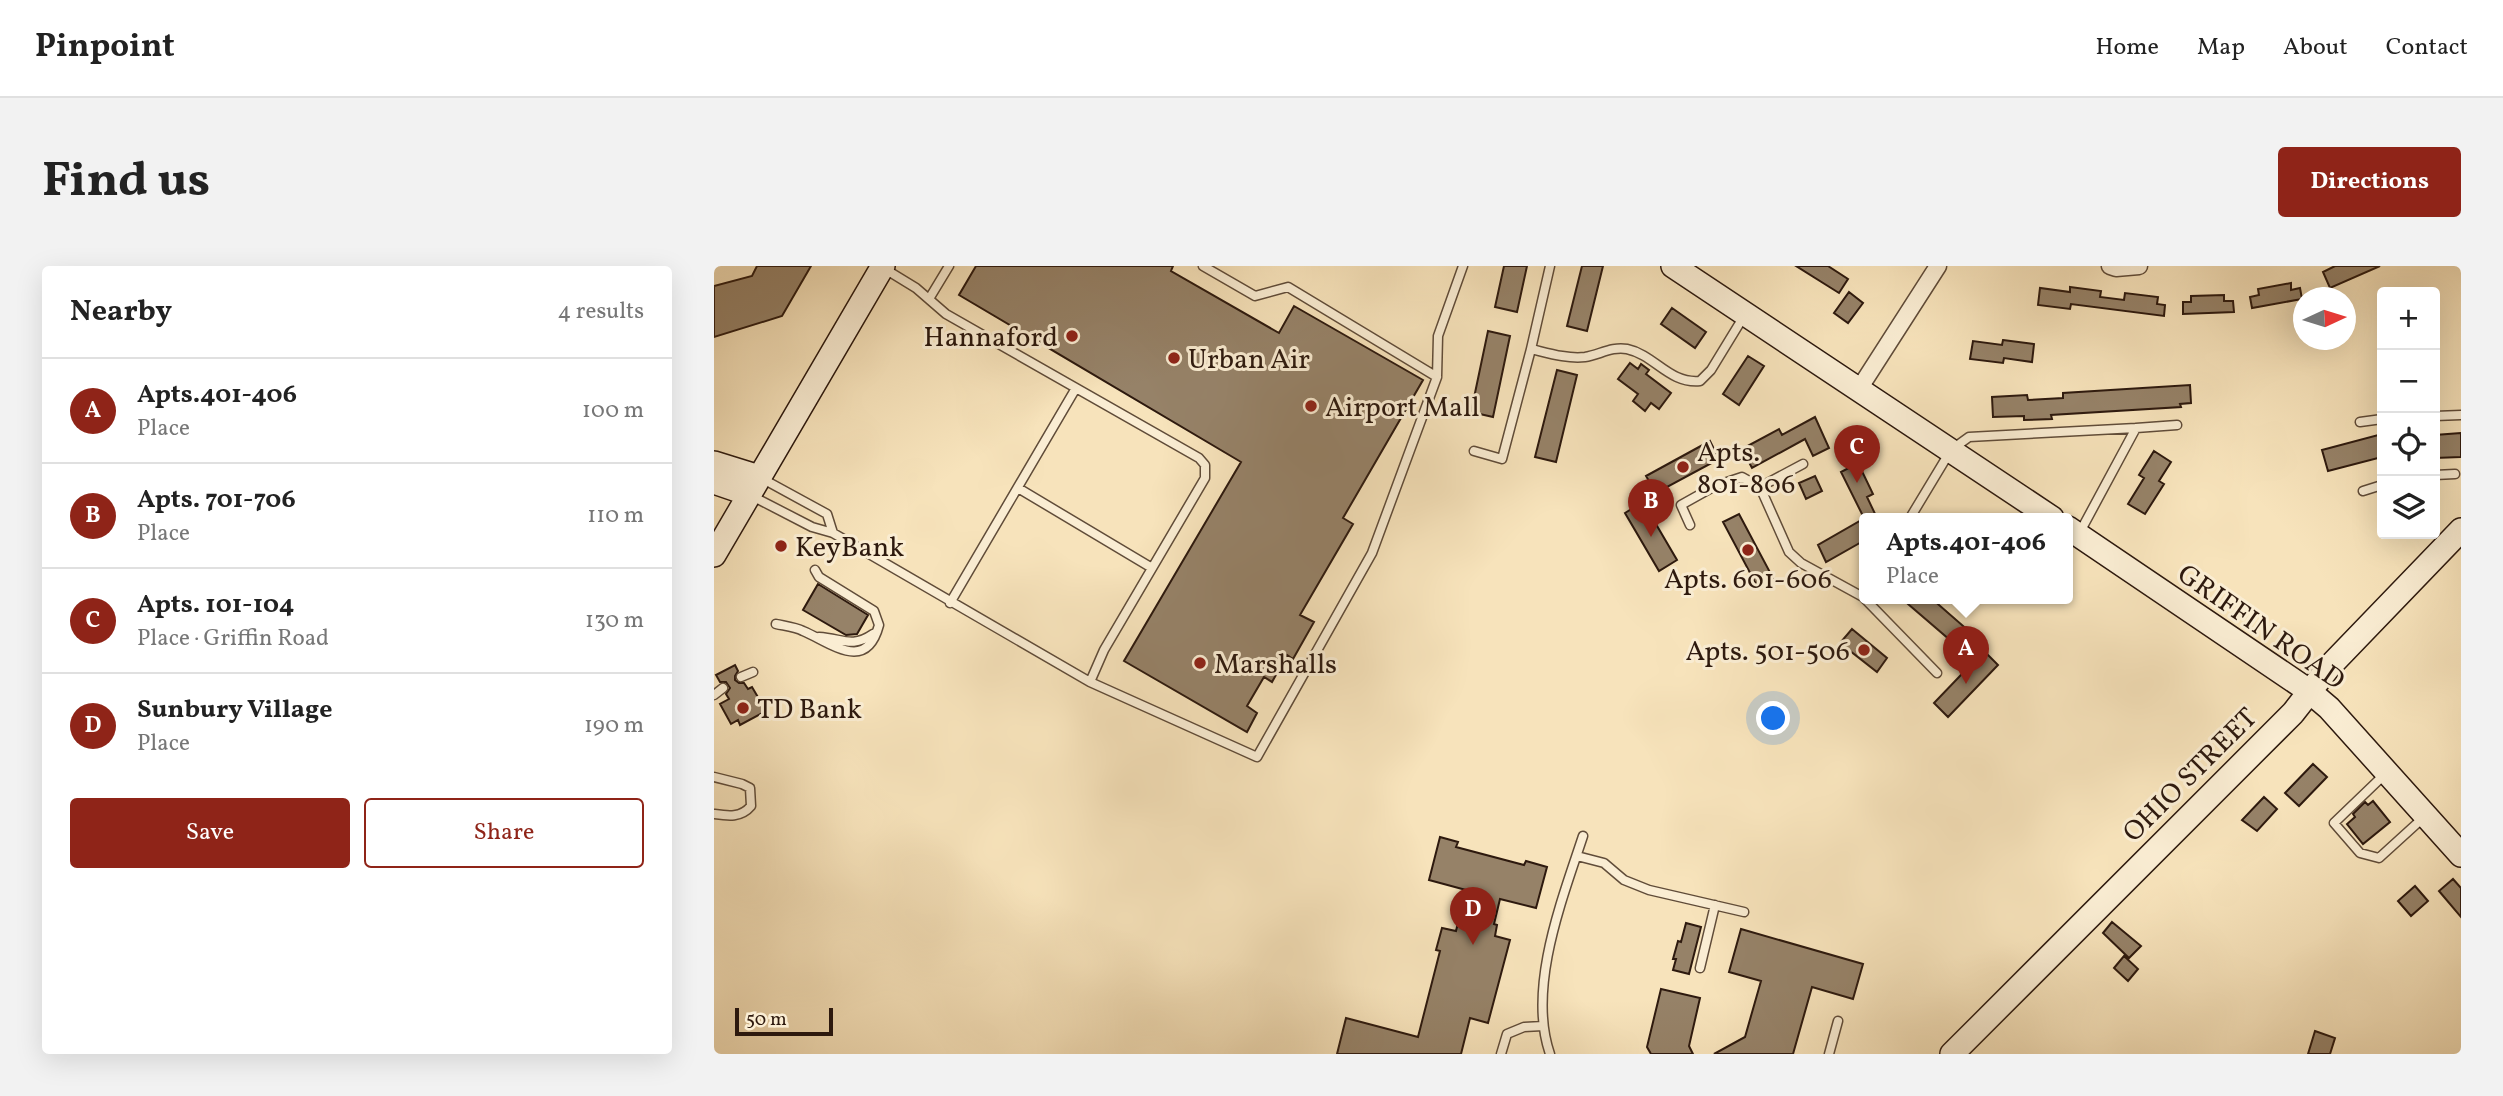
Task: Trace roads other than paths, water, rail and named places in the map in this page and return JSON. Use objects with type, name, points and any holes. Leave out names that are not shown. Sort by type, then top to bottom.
[{"type":"main road","points":[[1673,266],[2045,513]]},
{"type":"main road","points":[[714,555],[883,267]]},
{"type":"main road","points":[[714,463],[754,486]]},
{"type":"main road","points":[[714,482],[754,486]]},
{"type":"main road","name":"OHIO STREET","points":[[1952,1054],[2283,723],[2309,691],[2461,530]]},
{"type":"main road","name":"GRIFFIN ROAD","points":[[2073,531],[2309,691],[2329,708],[2461,855]]},
{"type":"street","points":[[1859,389],[1938,266]]},
{"type":"street","points":[[2110,266],[2139,266]]},
{"type":"lane","points":[[929,299],[949,266]]},
{"type":"lane","points":[[754,486],[813,527],[833,533],[1090,682],[1257,757],[1372,552],[1437,377],[1438,336],[1463,266]]},
{"type":"lane","points":[[1474,451],[1502,459],[1550,266]]},
{"type":"lane","points":[[883,267],[916,288],[946,314],[1199,458],[1205,465],[1205,478],[1104,650],[1090,682]]},
{"type":"lane","points":[[1202,267],[1255,296],[1288,287],[1437,377]]},
{"type":"lane","points":[[1531,349],[1581,357],[1614,348],[1628,349],[1675,378],[1688,382],[1700,381],[1711,370],[1746,314]]},
{"type":"lane","points":[[950,603],[1076,388]]},
{"type":"lane","points":[[2440,416],[2461,415]]},
{"type":"lane","points":[[2360,422],[2377,420]]},
{"type":"lane","points":[[1913,513],[1951,450],[1969,437],[2177,425]]},
{"type":"lane","points":[[2073,531],[2136,428]]},
{"type":"lane","points":[[1760,487],[1803,464]]},
{"type":"lane","points":[[2440,475],[2455,474]]},
{"type":"lane","points":[[1690,525],[1681,505],[1715,486],[1742,477],[1760,487],[1789,552],[1801,563],[1859,594]]},
{"type":"lane","points":[[754,486],[827,514],[833,533]]},
{"type":"lane","points":[[2362,491],[2377,486]]},
{"type":"lane","points":[[1018,488],[1152,568]]},
{"type":"lane","points":[[776,625],[800,629],[848,653],[870,644],[878,629],[874,611],[819,577],[815,570]]},
{"type":"lane","points":[[1871,604],[1937,673]]},
{"type":"lane","points":[[741,677],[753,673]]},
{"type":"lane","points":[[714,695],[723,688]]},
{"type":"lane","points":[[2387,772],[2334,823],[2360,853],[2379,858],[2425,816]]},
{"type":"lane","points":[[714,777],[750,788],[752,800],[751,806],[740,815],[729,817],[714,814]]},
{"type":"lane","points":[[1550,1054],[1543,1026],[1545,971],[1583,836]]},
{"type":"lane","points":[[1577,856],[1604,863],[1624,880],[1649,890],[1744,912]]},
{"type":"lane","points":[[1700,968],[1715,905]]},
{"type":"lane","points":[[1829,1054],[1838,1021]]},
{"type":"lane","points":[[1501,1054],[1507,1034],[1524,1027],[1543,1026]]},
{"type":"place","name":"Hannaford","points":[[1072,336]]},
{"type":"place","name":"Urban Air","points":[[1174,358]]},
{"type":"place","name":"Airport Mall","points":[[1311,406]]},
{"type":"place","name":"Apts. 801-806","points":[[1683,467]]},
{"type":"place","name":"Apts. 101-104","points":[[1857,483]]},
{"type":"place","name":"Apts. 701-706","points":[[1651,537]]},
{"type":"place","name":"KeyBank","points":[[781,546]]},
{"type":"place","name":"Apts. 601-606","points":[[1748,550]]},
{"type":"place","name":"Apts. 501-506","points":[[1864,650]]},
{"type":"place","name":"Marshalls","points":[[1200,663]]},
{"type":"place","name":"Apts.401-406","points":[[1966,684]]},
{"type":"place","name":"TD Bank","points":[[743,708]]},
{"type":"place","name":"Sunbury Village","points":[[1473,945]]}]
